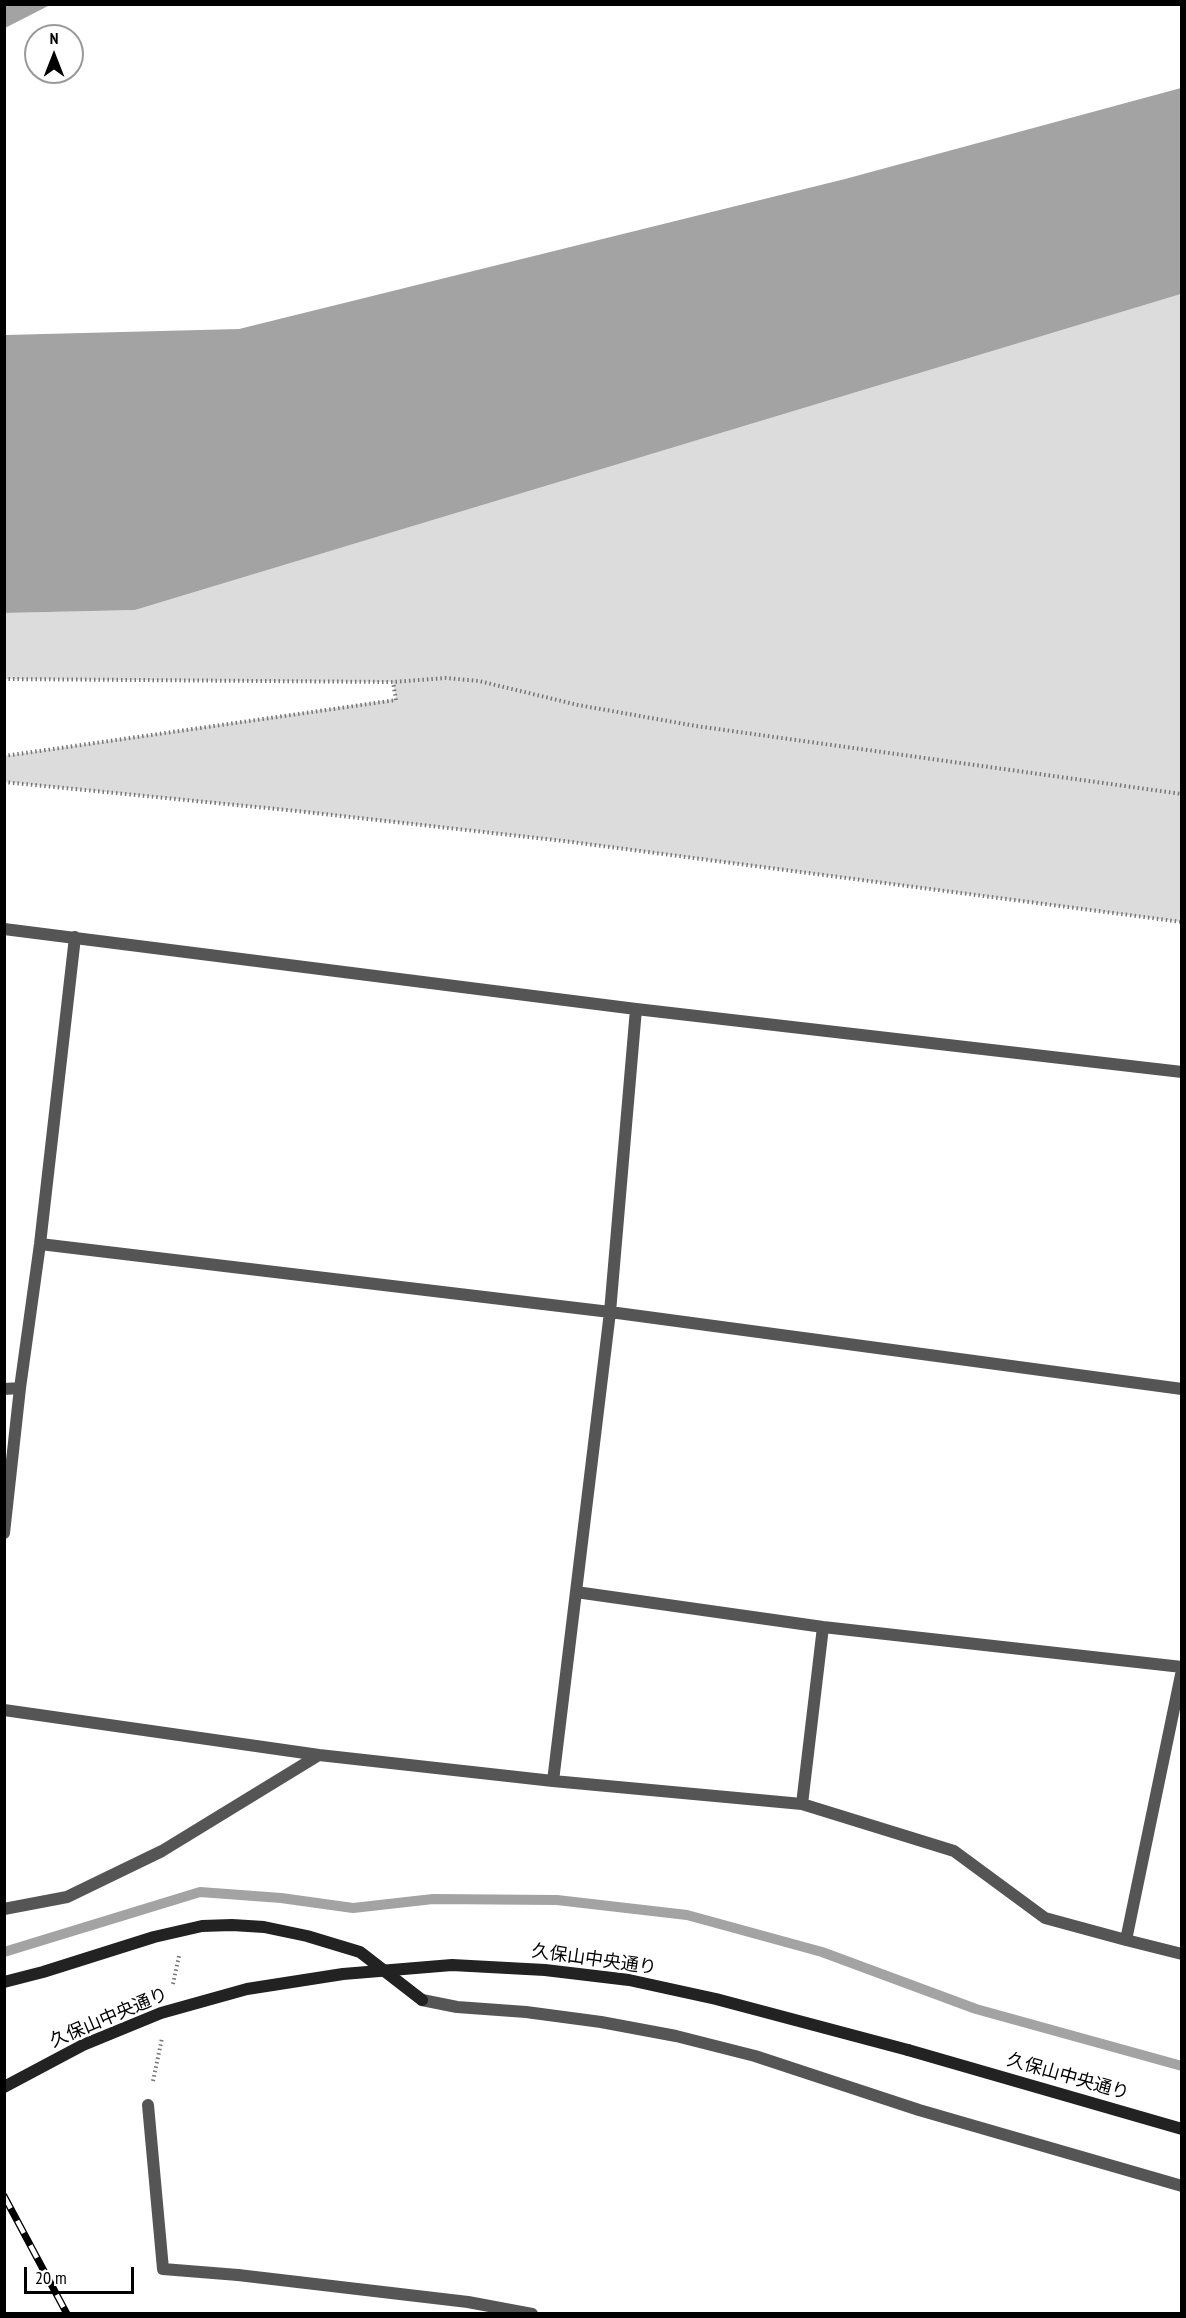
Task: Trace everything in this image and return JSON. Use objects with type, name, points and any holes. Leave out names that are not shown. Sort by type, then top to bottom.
[{"type":"street","points":[[4,929],[636,1008],[1182,1072]]},
{"type":"street","points":[[4,1533],[75,937]]},
{"type":"street","points":[[553,1781],[610,1312],[636,1008]]},
{"type":"street","points":[[40,1244],[610,1312],[1182,1389]]},
{"type":"street","points":[[4,1389],[20,1388]]},
{"type":"street","points":[[576,1592],[823,1627],[1182,1668],[1126,1940]]},
{"type":"street","points":[[802,1804],[823,1627]]},
{"type":"street","points":[[4,1710],[320,1755],[553,1781],[802,1804],[954,1851],[1046,1918],[1182,1954]]},
{"type":"street","points":[[4,1909],[67,1897],[162,1851],[320,1755]]},
{"type":"street","points":[[4,1982],[154,1937],[202,1926],[232,1924],[264,1927],[307,1936],[360,1952],[422,2000],[457,2007],[526,2012],[602,2022],[675,2036],[754,2056],[918,2110],[1182,2186]]},
{"type":"street","name":"久保山中央通り","points":[[4,2087],[83,2045],[161,2013],[247,1989],[343,1974],[452,1965],[545,1970],[629,1980],[716,1999],[908,2050],[1182,2128]]},
{"type":"street","points":[[148,2105],[163,2269],[238,2275],[456,2301],[532,2313]]},
{"type":"path","points":[[4,679],[393,682],[446,678],[479,681],[578,705],[696,726],[1182,794]]},
{"type":"path","points":[[4,756],[396,700],[393,682]]},
{"type":"path","points":[[4,782],[309,812],[564,841],[1182,922]]},
{"type":"shaded area","points":[[5,4],[50,4],[50,5],[5,28]]},
{"type":"shaded area","points":[[1181,88],[1181,294],[135,610],[5,613],[5,335],[239,329],[845,179]]},
{"type":"shaded area","points":[[1181,294],[1181,922],[564,841],[297,811],[5,782],[4,756],[396,699],[393,682],[5,679],[5,613],[135,610]]},
{"type":"waterway","points":[[4,1952],[200,1892],[281,1898],[353,1908],[433,1899],[557,1900],[687,1915],[822,1952],[976,2009],[1182,2066]]},
{"type":"railway","points":[[4,2196],[67,2314]]}]
